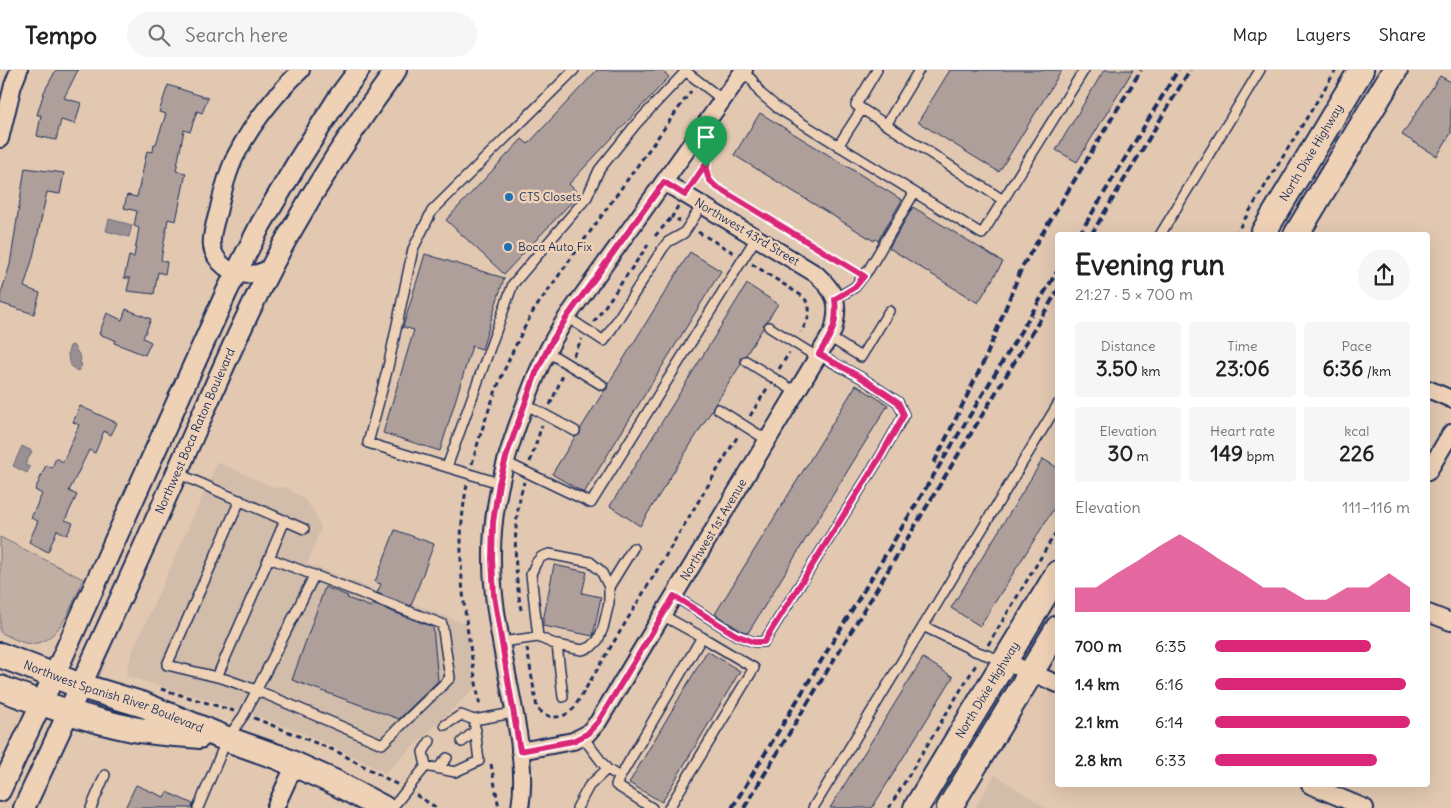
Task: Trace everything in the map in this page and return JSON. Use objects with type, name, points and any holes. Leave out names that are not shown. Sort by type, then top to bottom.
[{"type":"main road","name":"North Dixie Highway","points":[[1264,232],[1361,70]]},
{"type":"main road","points":[[1298,232],[1396,70]]},
{"type":"main road","name":"North Dixie Highway","points":[[916,808],[994,658],[1055,577]]},
{"type":"main road","points":[[949,808],[1055,633]]},
{"type":"main road","name":"Northwest Spanish River Boulevard","points":[[0,655],[81,686],[144,705],[294,764],[336,783],[382,808]]},
{"type":"main road","name":"Northwest Spanish River Boulevard","points":[[0,688],[69,712],[134,729],[227,739]]},
{"type":"street","points":[[0,139],[13,85],[19,70]]},
{"type":"street","points":[[271,268],[256,274],[236,274],[220,263],[213,253],[211,246],[212,234],[234,158],[256,121],[301,70]]},
{"type":"street","points":[[0,791],[236,274],[261,224],[299,160],[360,70]]},
{"type":"street","name":"Northwest Boca Raton Boulevard","points":[[24,808],[81,686],[253,303],[324,175],[382,79],[396,70]]},
{"type":"street","points":[[520,808],[522,791],[520,751],[494,596],[492,559],[493,522],[499,483],[505,462],[546,351],[567,317],[743,71]]},
{"type":"street","name":"Northwest 43rd Street","points":[[664,182],[816,274],[832,292]]},
{"type":"street","name":"Northwest 1st Avenue","points":[[520,751],[573,741],[587,734],[598,722],[830,337],[837,315],[832,292]]},
{"type":"street","points":[[1430,390],[1451,399]]},
{"type":"street","points":[[1430,469],[1451,433]]},
{"type":"street","points":[[1430,614],[1451,622]]},
{"type":"street","points":[[994,658],[1055,683]]},
{"type":"street","points":[[275,808],[294,764]]},
{"type":"street","points":[[1315,787],[1365,808]]},
{"type":"lane","points":[[499,483],[368,443],[388,367],[413,249],[432,211],[574,70]]},
{"type":"lane","points":[[877,70],[856,105],[1003,200]]},
{"type":"lane","points":[[886,125],[919,70]]},
{"type":"lane","points":[[743,71],[767,101],[982,234],[1084,70]]},
{"type":"lane","points":[[1162,232],[1260,70]]},
{"type":"lane","points":[[447,467],[513,284],[587,197],[599,170],[636,124],[685,71],[723,100]]},
{"type":"lane","points":[[838,146],[862,109]]},
{"type":"lane","points":[[832,292],[855,287],[864,276],[914,193]]},
{"type":"lane","points":[[567,317],[604,341],[663,248],[668,242],[684,233],[702,205]]},
{"type":"lane","points":[[505,462],[591,503],[756,238]]},
{"type":"lane","points":[[830,337],[861,357],[888,311]]},
{"type":"lane","points":[[674,596],[736,635],[754,642],[764,642],[879,459],[904,415],[898,402],[862,378],[794,343],[769,327]]},
{"type":"lane","points":[[546,351],[602,384]]},
{"type":"lane","points":[[746,361],[796,392]]},
{"type":"lane","points":[[525,404],[575,431]]},
{"type":"lane","points":[[718,409],[767,440]]},
{"type":"lane","points":[[813,808],[1055,409]]},
{"type":"lane","points":[[177,472],[304,529]]},
{"type":"lane","points":[[240,500],[167,664],[217,677],[256,690],[382,744],[450,678],[442,624],[269,558]]},
{"type":"lane","points":[[217,677],[285,520]]},
{"type":"lane","points":[[609,587],[633,548]]},
{"type":"lane","points":[[501,642],[538,637],[556,646],[582,650],[591,648],[603,628],[609,603],[609,587],[601,571],[590,562],[549,554],[541,557],[536,563],[531,574],[538,637]]},
{"type":"lane","points":[[198,808],[227,739],[244,715],[314,576]]},
{"type":"lane","points":[[662,614],[754,668],[669,808]]},
{"type":"lane","points":[[924,626],[994,658]]},
{"type":"lane","points":[[652,808],[616,786],[702,637]]},
{"type":"lane","points":[[556,646],[563,697]]},
{"type":"lane","points":[[445,725],[460,715],[474,720],[514,713]]},
{"type":"lane","points":[[426,766],[455,772],[479,762],[474,720]]},
{"type":"lane","points":[[462,742],[476,730]]},
{"type":"lane","points":[[582,736],[607,769],[620,777]]},
{"type":"lane","points":[[426,766],[423,752],[430,741]]},
{"type":"lane","points":[[438,768],[447,758]]},
{"type":"lane","points":[[392,808],[426,766]]},
{"type":"lane","points":[[577,808],[589,786],[607,769]]},
{"type":"lane","points":[[91,808],[105,776]]},
{"type":"path","points":[[1237,232],[1336,70]]},
{"type":"path","points":[[526,639],[537,708],[541,713],[548,716],[562,717],[568,714],[574,708],[808,319],[810,313],[807,300],[802,296],[744,258],[672,216],[708,161],[706,167],[708,177],[715,186],[864,276]]},
{"type":"path","points":[[889,808],[994,658],[1055,535]]},
{"type":"path","points":[[153,687],[181,694],[244,715],[336,751],[437,808]]},
{"type":"shaded area","points":[[109,219],[132,225],[129,237],[106,231]]},
{"type":"shaded area","points":[[73,345],[81,358],[80,362],[82,365],[78,371],[72,367],[68,357],[70,346]]},
{"type":"shaded area","points":[[22,446],[32,451],[25,465],[30,467],[27,473],[13,466]]},
{"type":"shaded area","points":[[218,462],[275,488],[285,487],[303,498],[313,510],[321,528],[307,564],[465,624],[475,688],[385,773],[345,752],[291,728],[216,702],[126,676],[131,655]]},
{"type":"shaded area","points":[[0,537],[83,579],[63,622],[47,639],[37,643],[25,643],[0,632]]},
{"type":"shaded area","points":[[995,775],[1046,808],[975,808]]},
{"type":"building","points":[[56,70],[78,70],[64,98],[81,103],[75,124],[61,120],[56,140],[37,136],[41,115],[37,115],[44,92]]},
{"type":"building","points":[[597,70],[662,70],[669,77],[569,184],[579,194],[504,274],[446,220],[522,139],[528,144]]},
{"type":"building","points":[[950,70],[1062,70],[999,172],[918,122]]},
{"type":"building","points":[[1104,70],[1133,70],[1077,162],[1056,150]]},
{"type":"building","points":[[1440,76],[1451,82],[1451,133],[1437,156],[1402,135]]},
{"type":"building","points":[[168,85],[208,98],[202,113],[197,111],[190,132],[184,130],[176,171],[186,173],[176,221],[168,219],[161,260],[167,262],[165,274],[158,272],[154,294],[127,291],[130,278],[124,278],[129,256],[134,257],[139,228],[134,226],[137,211],[124,208],[127,195],[137,197],[147,151],[153,152],[154,144],[156,144],[166,114],[159,112]]},
{"type":"building","points":[[760,113],[902,200],[878,241],[875,239],[874,241],[734,155]]},
{"type":"building","points":[[25,168],[64,173],[60,194],[47,192],[33,257],[24,287],[40,293],[34,314],[0,303],[0,296],[10,265]]},
{"type":"building","points":[[913,207],[1003,262],[978,303],[889,248]]},
{"type":"building","points":[[690,252],[721,271],[584,493],[552,474],[575,437],[580,434],[581,428],[607,389],[608,384]]},
{"type":"building","points":[[425,254],[504,278],[482,349],[472,346],[440,451],[383,433],[414,330],[403,327]]},
{"type":"building","points":[[747,284],[778,304],[746,355],[740,358],[741,364],[713,406],[640,526],[610,506]]},
{"type":"building","points":[[126,309],[151,319],[143,338],[151,342],[145,355],[114,343],[115,340],[99,334],[107,313],[122,320]]},
{"type":"building","points":[[856,385],[888,405],[748,633],[740,630],[715,614]]},
{"type":"building","points":[[80,406],[117,423],[111,435],[104,431],[95,453],[89,450],[69,491],[77,495],[65,520],[73,523],[67,535],[57,530],[48,552],[29,542],[38,521],[31,518],[42,494],[35,490],[46,465],[52,468],[56,458],[63,462],[79,425],[73,422]]},
{"type":"building","points":[[1043,459],[1055,466],[1055,507],[980,626],[951,608]]},
{"type":"building","points":[[395,530],[434,544],[411,606],[377,593],[381,584],[375,582]]},
{"type":"building","points":[[554,565],[587,572],[582,593],[601,597],[593,636],[543,626]]},
{"type":"building","points":[[325,587],[371,607],[372,604],[433,627],[438,681],[399,719],[292,680]]},
{"type":"building","points":[[707,651],[740,671],[662,802],[629,783]]},
{"type":"building","points":[[923,658],[953,677],[872,808],[830,808]]},
{"type":"building","points":[[136,785],[164,797],[167,792],[193,804],[192,808],[125,808]]},
{"type":"railway","points":[[934,463],[986,357],[1022,267],[1141,70]]},
{"type":"railway","points":[[1081,232],[1178,70]]},
{"type":"railway","points":[[1093,232],[1190,70]]},
{"type":"railway","points":[[732,808],[1055,275]]},
{"type":"railway","points":[[744,808],[1055,295]]},
{"type":"place","name":"CTS Closets","points":[[509,197]]},
{"type":"place","name":"Boca Auto Fix","points":[[508,247]]},
{"type":"route","points":[[708,161],[706,167],[710,182],[715,186],[864,276],[855,287],[835,299],[837,315],[833,331],[819,354],[862,378],[898,402],[904,415],[879,459],[764,642],[754,642],[736,635],[674,596],[598,722],[587,734],[573,741],[520,751],[496,614],[492,559],[493,522],[499,486],[508,451],[536,373],[550,344],[567,317],[664,182],[685,195],[708,161]]}]
